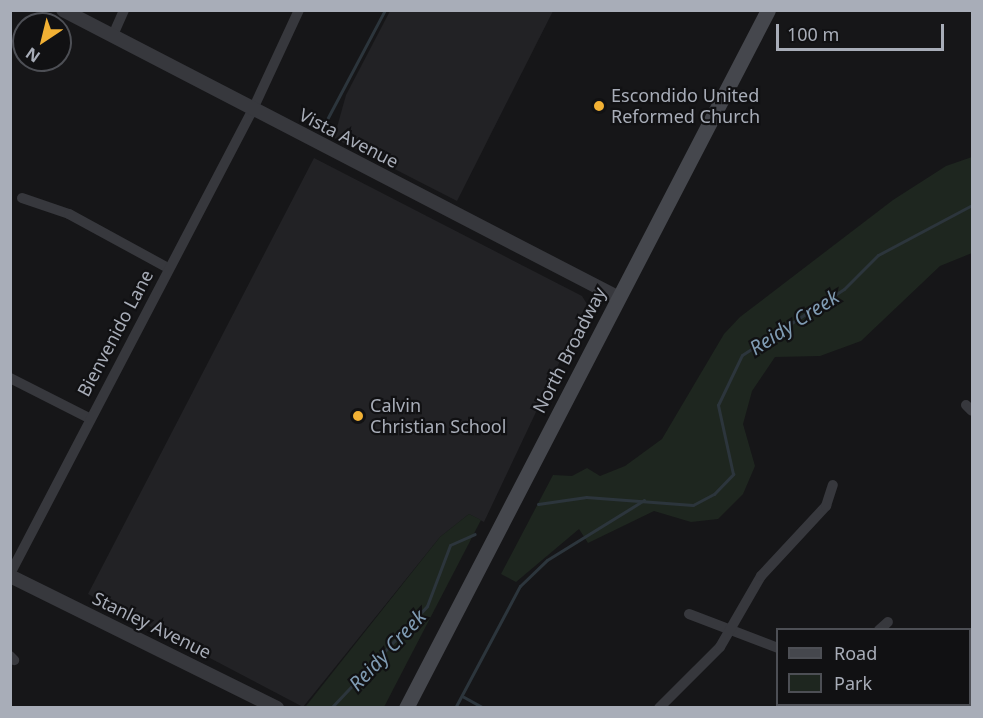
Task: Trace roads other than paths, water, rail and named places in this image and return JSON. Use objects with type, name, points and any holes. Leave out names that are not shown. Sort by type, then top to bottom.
[{"type":"main road","name":"North Broadway","points":[[406,708],[768,10]]},
{"type":"street","name":"Vista Avenue","points":[[63,10],[618,297]]},
{"type":"street","points":[[113,35],[124,10]]},
{"type":"street","name":"Bienvenido Lane","points":[[10,575],[89,418],[253,109],[299,10]]},
{"type":"street","points":[[22,198],[69,214],[168,268]]},
{"type":"street","points":[[10,378],[89,418]]},
{"type":"street","points":[[659,708],[709,660],[731,628],[761,576],[826,506],[833,485]]},
{"type":"street","name":"Stanley Avenue","points":[[10,575],[277,708]]},
{"type":"street","points":[[689,614],[731,628],[776,648]]},
{"type":"waterway","points":[[324,125],[385,10]]},
{"type":"waterway","name":"Reidy Creek","points":[[538,504],[586,497],[693,505],[714,494],[733,474],[718,405],[742,355],[844,289],[878,255],[972,205]]},
{"type":"waterway","points":[[455,708],[520,586],[547,560],[644,500]]},
{"type":"waterway","name":"Reidy Creek","points":[[331,708],[427,606],[450,545],[475,534]]},
{"type":"waterway","points":[[462,696],[484,708]]},
{"type":"place","name":"Escondido United Reformed Church","points":[[599,106]]},
{"type":"place","name":"Calvin Christian School","points":[[358,416]]}]
